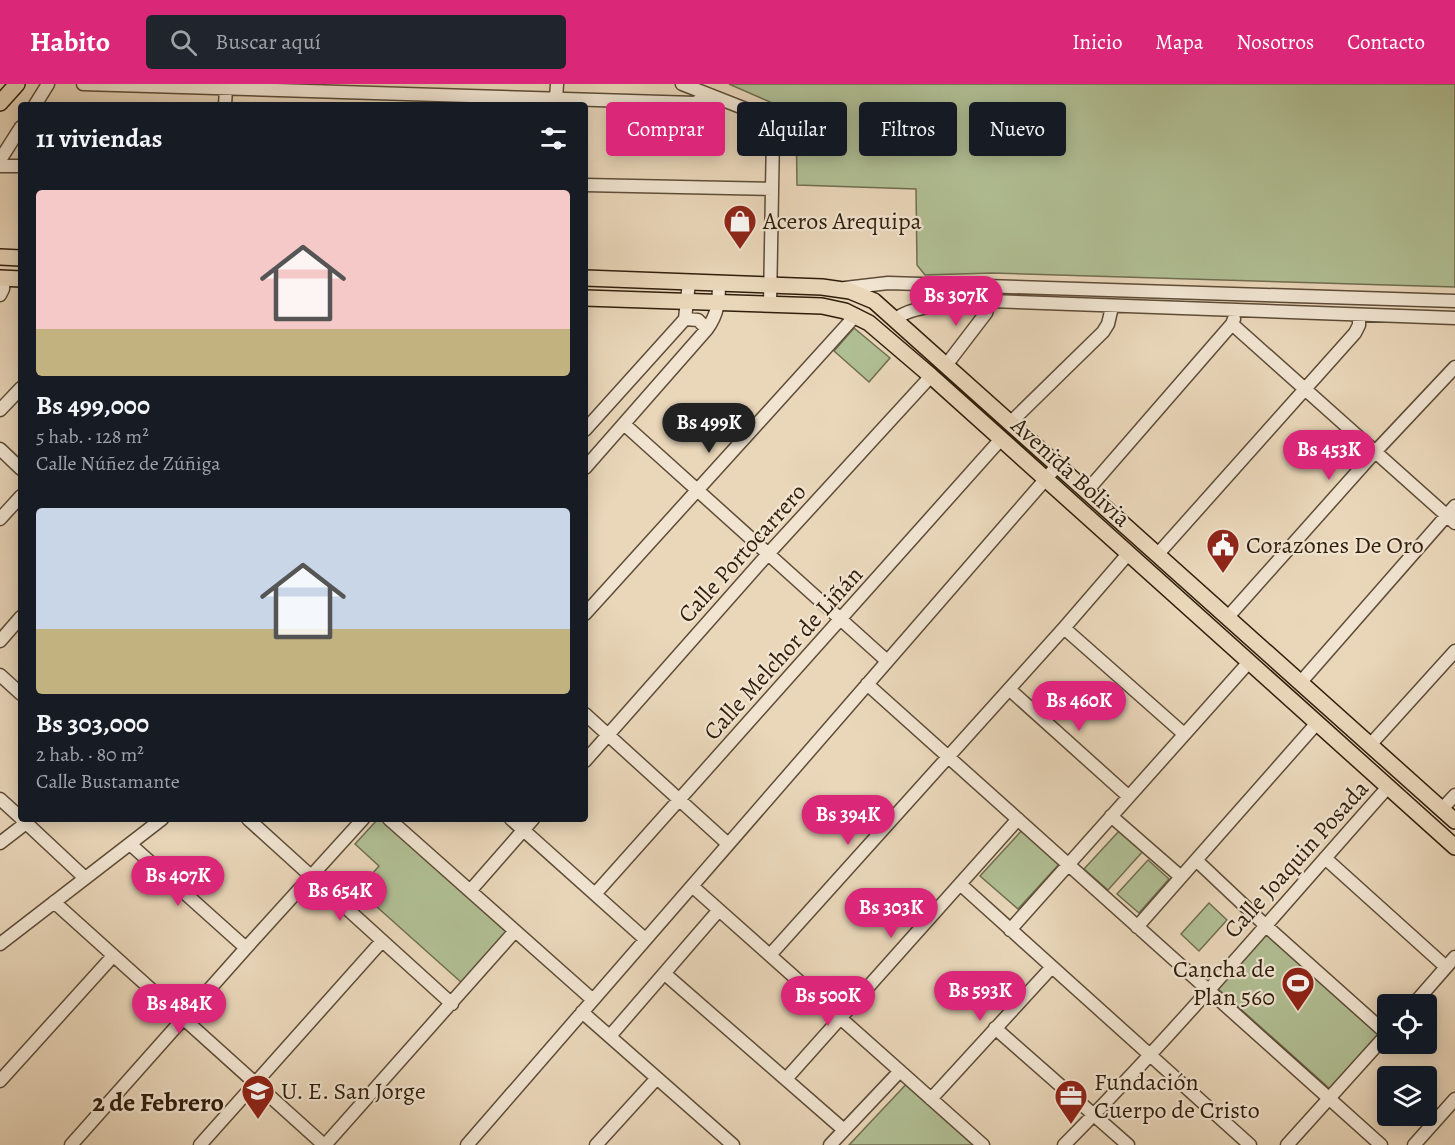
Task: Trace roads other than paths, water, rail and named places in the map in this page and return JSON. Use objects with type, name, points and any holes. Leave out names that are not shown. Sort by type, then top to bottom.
[{"type":"main road","points":[[0,103],[17,84]]},
{"type":"main road","points":[[0,257],[18,258]]},
{"type":"main road","points":[[2,278],[18,279]]},
{"type":"main road","name":"Avenida Bolivia","points":[[588,278],[840,289],[860,293],[874,301],[1455,821]]},
{"type":"main road","name":"Avenida Bolivia","points":[[588,298],[822,306],[856,315],[869,322],[932,376],[1455,847]]},
{"type":"street","points":[[37,102],[48,84]]},
{"type":"street","points":[[83,84],[313,88],[483,101],[556,99],[695,103],[709,95]]},
{"type":"street","points":[[556,99],[557,84]]},
{"type":"street","points":[[682,84],[756,113],[768,123],[773,134],[770,304]]},
{"type":"street","points":[[225,102],[226,88]]},
{"type":"street","points":[[0,160],[18,132]]},
{"type":"street","points":[[0,166],[18,166]]},
{"type":"street","points":[[588,185],[772,189]]},
{"type":"street","points":[[0,295],[3,289],[2,278]]},
{"type":"street","points":[[588,427],[685,319],[689,282]]},
{"type":"street","points":[[588,465],[707,329],[717,312],[719,283]]},
{"type":"street","points":[[840,289],[888,283],[1455,301]]},
{"type":"street","points":[[896,319],[907,311],[990,301],[1455,318]]},
{"type":"street","points":[[947,364],[986,313],[990,301]]},
{"type":"street","points":[[1011,422],[1102,332],[1108,324],[1112,307]]},
{"type":"street","points":[[1086,492],[1232,324],[1238,310]]},
{"type":"street","points":[[588,611],[856,315]]},
{"type":"street","points":[[1156,555],[1355,333],[1359,325],[1359,315]]},
{"type":"street","points":[[685,319],[698,320],[707,329]]},
{"type":"street","points":[[1232,324],[1375,452],[1452,514],[1300,683]]},
{"type":"street","points":[[1227,618],[1375,452],[1455,367]]},
{"type":"street","name":"Calle Portocarrero","points":[[588,757],[768,554],[932,376]]},
{"type":"street","points":[[0,410],[18,391]]},
{"type":"street","points":[[625,424],[887,661]]},
{"type":"street","name":"Calle Melchor de Liñán","points":[[595,894],[1001,439]]},
{"type":"street","points":[[0,449],[18,466]]},
{"type":"street","points":[[467,1145],[1057,466]]},
{"type":"street","points":[[0,519],[18,499]]},
{"type":"street","points":[[770,955],[1128,554]]},
{"type":"street","points":[[0,641],[18,620]]},
{"type":"street","points":[[1064,628],[1184,734]]},
{"type":"street","points":[[1370,745],[1455,651]]},
{"type":"street","points":[[1010,930],[1249,662]]},
{"type":"street","points":[[0,675],[18,691]]},
{"type":"street","points":[[867,684],[1380,1145]]},
{"type":"street","points":[[1009,689],[1128,796]]},
{"type":"street","points":[[588,717],[728,844]]},
{"type":"street","points":[[1137,927],[1317,723]]},
{"type":"street","name":"Calle Joaquin Posada","points":[[1064,1145],[1208,990],[1388,787]]},
{"type":"street","points":[[1442,809],[1455,795]]},
{"type":"street","points":[[0,799],[18,815]]},
{"type":"street","points":[[1111,816],[1181,877]]},
{"type":"street","points":[[786,1079],[1018,819]]},
{"type":"street","points":[[0,843],[21,822]]},
{"type":"street","points":[[25,822],[85,878]]},
{"type":"street","points":[[0,944],[158,822]]},
{"type":"street","points":[[251,822],[452,1004]]},
{"type":"street","points":[[71,1145],[360,822]]},
{"type":"street","points":[[392,822],[593,1000]]},
{"type":"street","points":[[514,822],[645,939]]},
{"type":"street","points":[[470,891],[530,822]]},
{"type":"street","points":[[130,844],[246,948]]},
{"type":"street","points":[[1325,858],[1446,967]]},
{"type":"street","points":[[1196,860],[1265,926],[1377,1025]]},
{"type":"street","points":[[960,884],[1250,1145]]},
{"type":"street","points":[[692,886],[983,1145]]},
{"type":"street","points":[[54,902],[324,1145],[515,931]]},
{"type":"street","points":[[610,1036],[719,909]]},
{"type":"street","points":[[200,1145],[382,941]]},
{"type":"street","points":[[0,1081],[113,956]]},
{"type":"street","points":[[1423,994],[1455,957]]},
{"type":"street","points":[[932,1099],[1051,968]]},
{"type":"street","points":[[665,974],[844,1130]]},
{"type":"street","points":[[582,1012],[733,1145]]},
{"type":"street","points":[[995,1028],[1128,1145]]},
{"type":"street","points":[[1287,1145],[1377,1045]]},
{"type":"street","points":[[830,1145],[900,1071]]},
{"type":"street","points":[[597,1145],[657,1078]]},
{"type":"street","points":[[1414,1145],[1455,1099]]},
{"type":"place","name":"Aceros Arequipa","points":[[740,250]]},
{"type":"place","name":"Corazones De Oro","points":[[1223,574]]},
{"type":"place","name":"Cancha de Plan 560","points":[[1298,1012]]},
{"type":"place","name":"U. E. San Jorge","points":[[258,1120]]},
{"type":"place","name":"Fundación Cuerpo de Cristo","points":[[1071,1125]]},
{"type":"district","name":"2 de Febrero","points":[[158,1102]]}]
